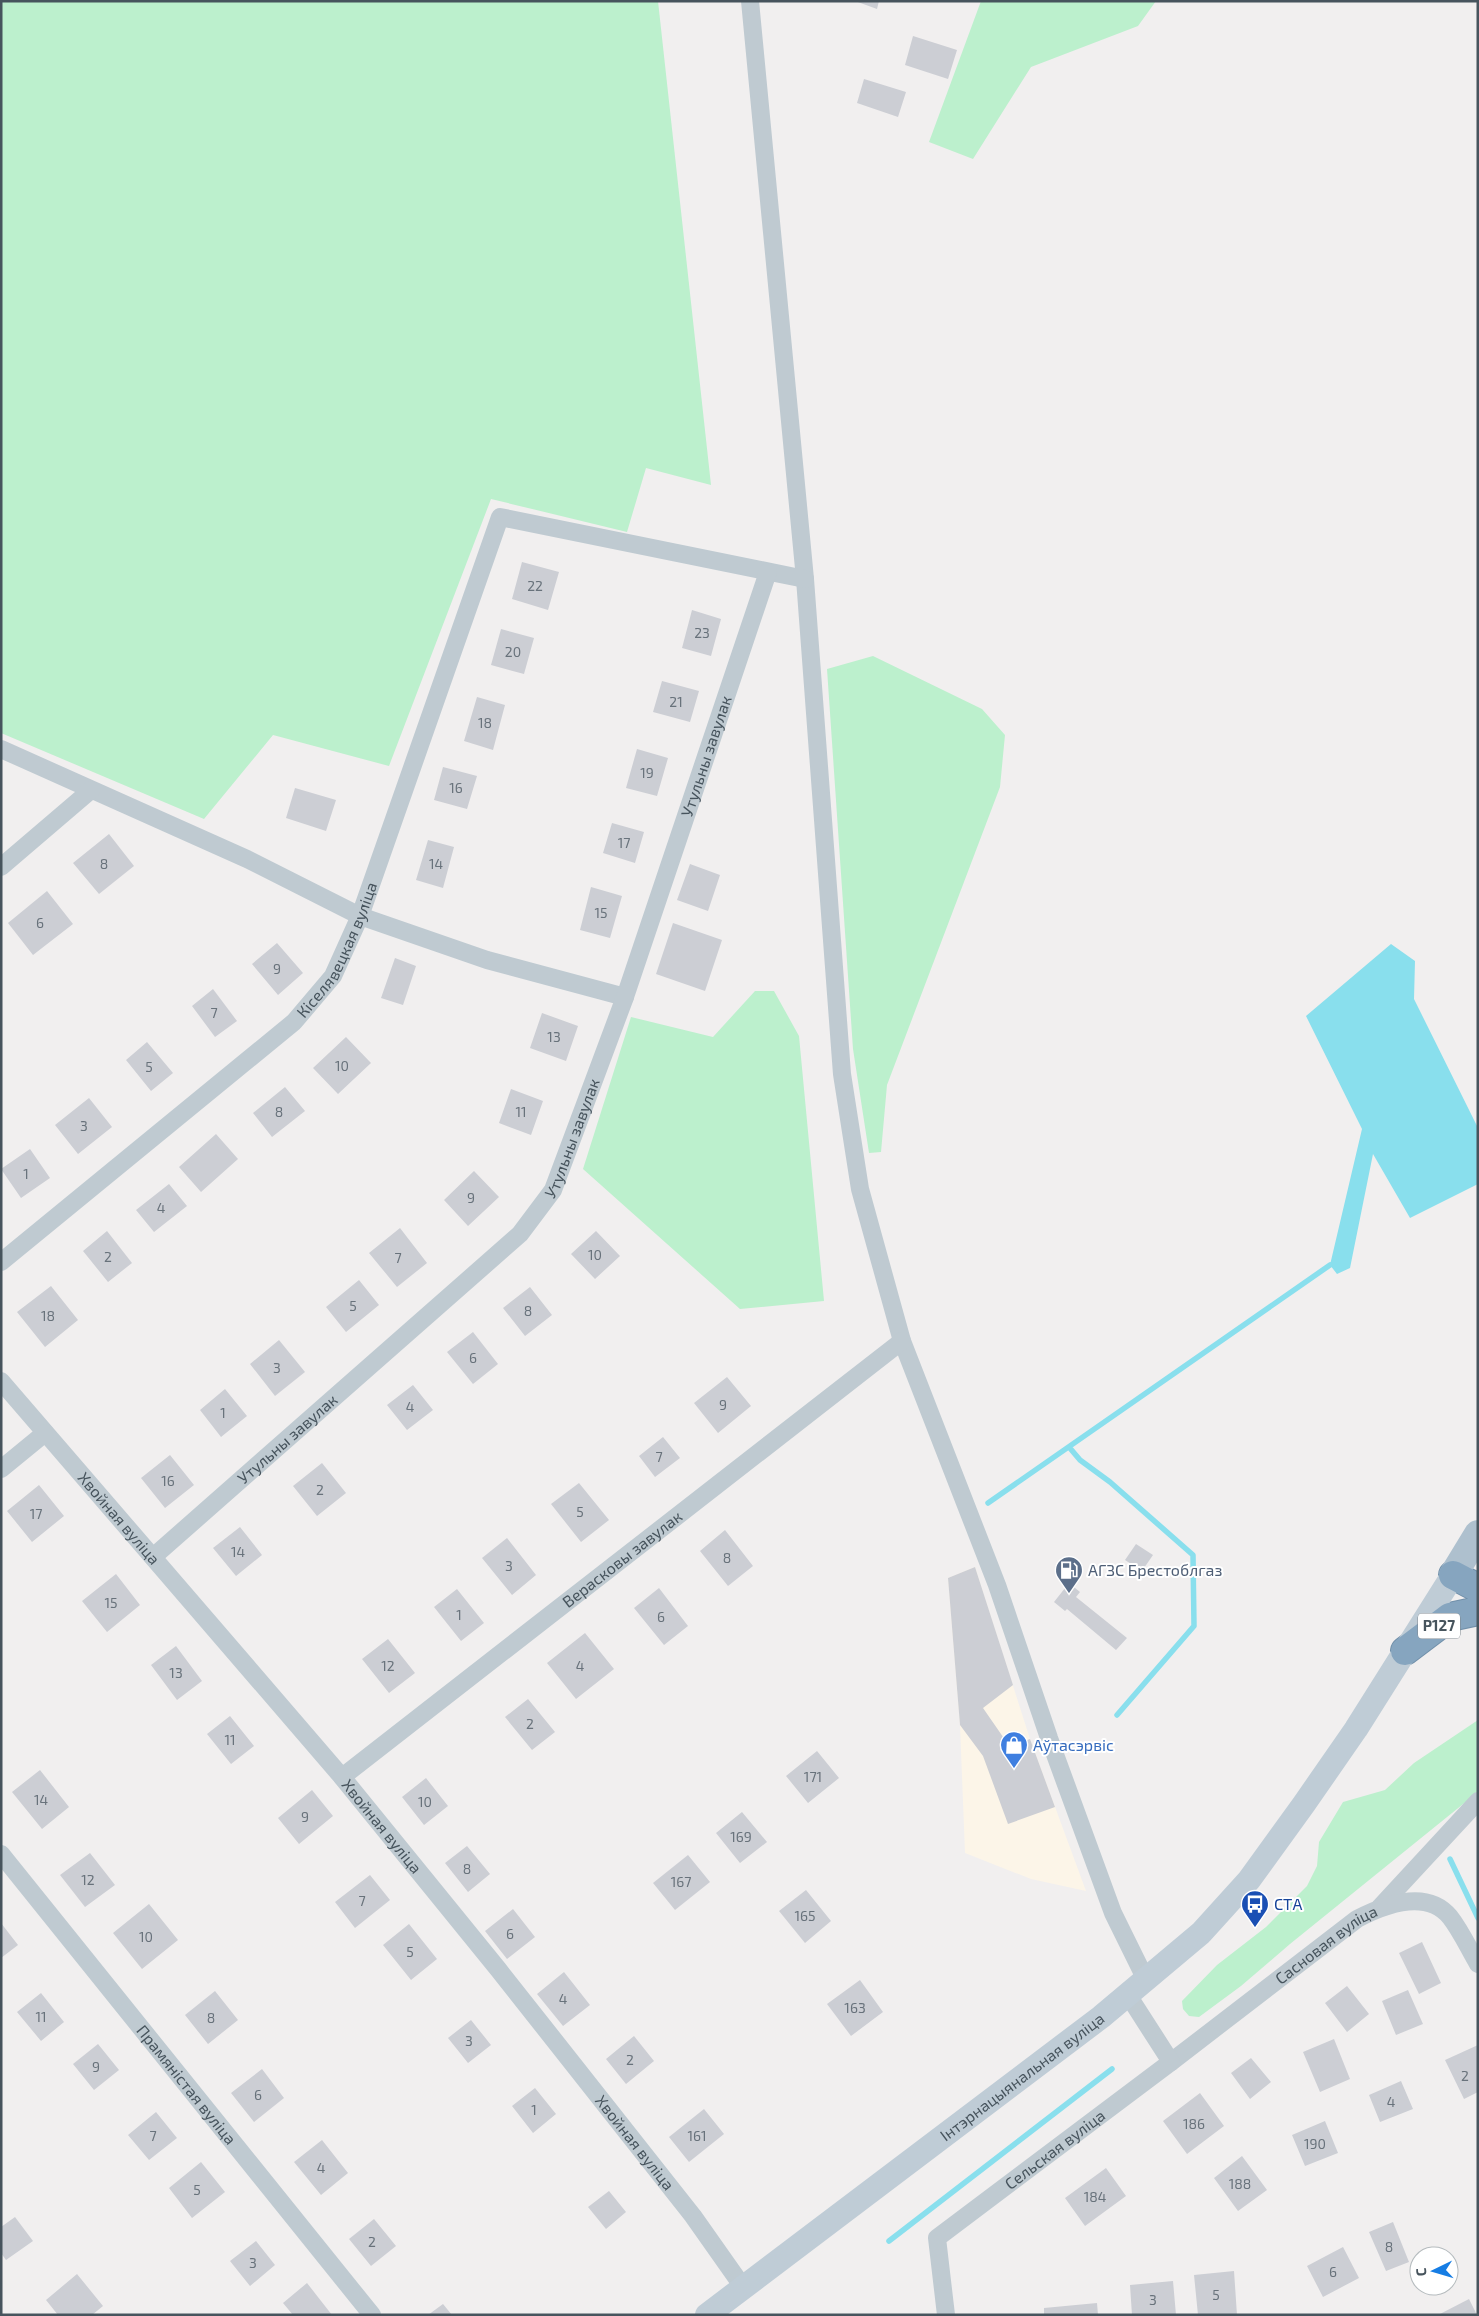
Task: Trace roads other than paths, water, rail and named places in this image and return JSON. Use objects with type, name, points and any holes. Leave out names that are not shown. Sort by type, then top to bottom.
[{"type":"highway","points":[[1453,1576],[1478,1588]]},
{"type":"highway","name":"Р127","points":[[1405,1651],[1450,1617],[1478,1611]]},
{"type":"main road","name":"Р127","points":[[1405,1651],[1478,1534]]},
{"type":"main road","name":"Інтэрнацыянальная вуліца","points":[[707,2315],[1128,1995],[1208,1927],[1249,1880],[1304,1804],[1356,1729],[1405,1651]]},
{"type":"street","points":[[750,1],[805,579],[842,1074],[860,1189],[902,1341],[997,1585],[1049,1738],[1113,1913],[1146,1980]]},
{"type":"street","name":"Кіселявецкая вуліца","points":[[1,1262],[294,1022],[333,976],[360,916],[500,517],[768,572]]},
{"type":"street","points":[[768,572],[805,579]]},
{"type":"street","name":"Утульны завулак","points":[[153,1557],[520,1234],[553,1190],[626,997],[768,572]]},
{"type":"street","points":[[1,749],[247,860],[360,916],[487,960],[626,997]]},
{"type":"street","points":[[1,866],[91,790]]},
{"type":"street","name":"Верасковы завулак","points":[[342,1777],[902,1341]]},
{"type":"street","name":"Хвойная вуліца","points":[[1,1381],[342,1777],[504,1977],[674,2193],[743,2287]]},
{"type":"street","points":[[1,1469],[45,1433]]},
{"type":"street","points":[[1380,1907],[1478,1801]]},
{"type":"street","name":"Прамяністая вуліца","points":[[1,1854],[372,2315]]},
{"type":"street","name":"Сасновая вуліца","points":[[1172,2062],[1357,1919],[1380,1907],[1401,1901],[1430,1904],[1449,1916],[1478,1964]]},
{"type":"street","points":[[1128,1995],[1172,2062]]},
{"type":"street","name":"Сельская вуліца","points":[[946,2315],[937,2238],[1172,2062]]},
{"type":"water","points":[[1391,944],[1415,961],[1414,999],[1478,1128],[1478,1184],[1410,1218],[1373,1154],[1350,1268],[1337,1274],[1330,1265],[1362,1129],[1306,1016]]},
{"type":"waterway","points":[[988,1503],[1330,1265]]},
{"type":"waterway","points":[[1069,1447],[1080,1460],[1110,1482],[1193,1555],[1194,1626],[1117,1715]]},
{"type":"waterway","points":[[1450,1859],[1478,1918]]},
{"type":"waterway","points":[[889,2241],[1112,2069]]},
{"type":"place","name":"АГЗС Брестоблгаз","points":[[1069,1594]]},
{"type":"place","name":"Аўтасэрвіс","points":[[1014,1769]]},
{"type":"place","name":"СТА","points":[[1255,1928]]}]
